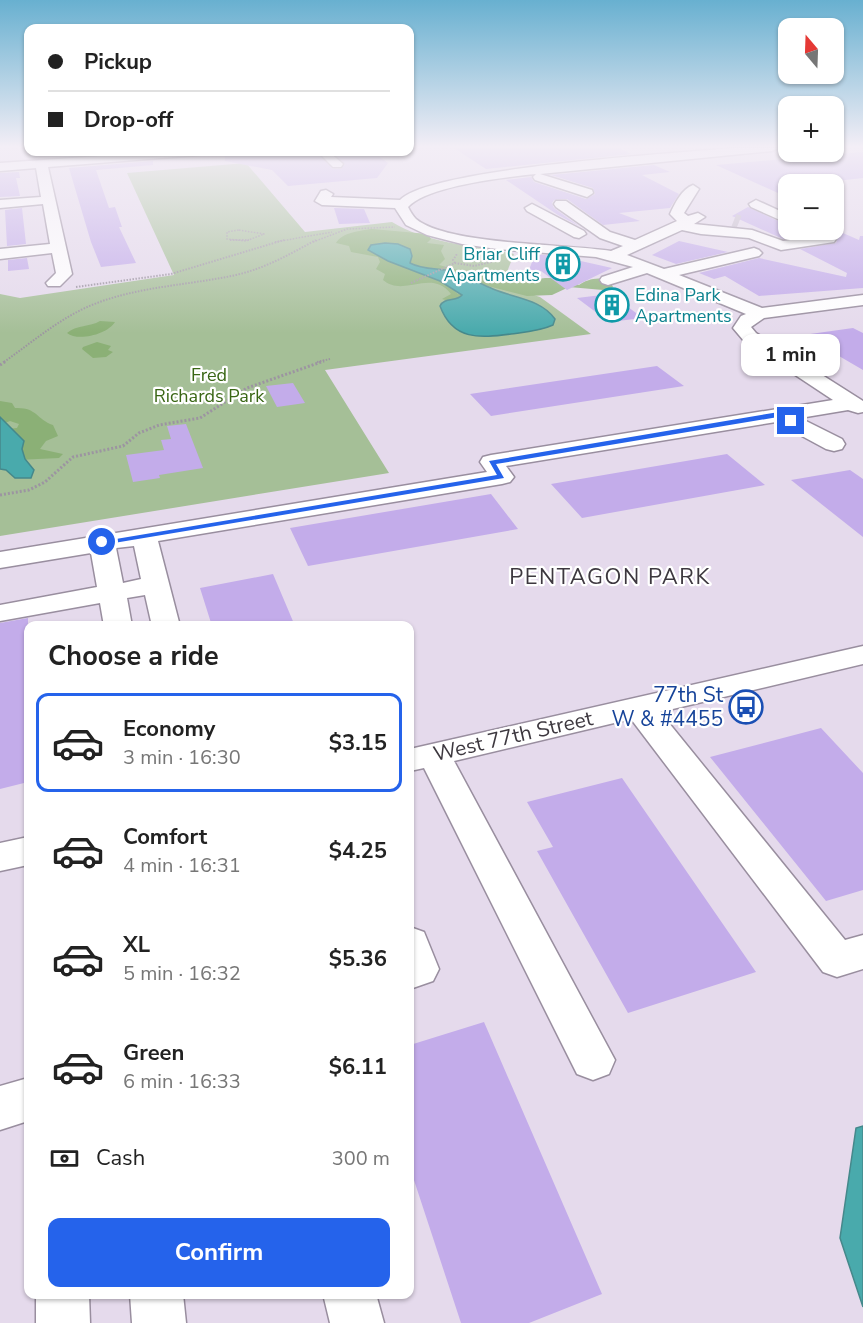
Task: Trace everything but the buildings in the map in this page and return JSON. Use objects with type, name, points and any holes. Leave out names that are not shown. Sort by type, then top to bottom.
[{"type":"street","points":[[51,210],[64,274],[54,283]]},
{"type":"street","points":[[402,210],[406,219],[427,230],[444,234],[509,247],[590,251],[614,255],[760,314]]},
{"type":"street","points":[[535,210],[584,237],[593,247],[590,251]]},
{"type":"street","points":[[569,210],[605,235],[636,245]]},
{"type":"street","points":[[679,210],[677,214],[684,223],[701,230],[734,224],[781,246],[822,240]]},
{"type":"street","points":[[614,255],[684,223]]},
{"type":"street","points":[[0,254],[59,248]]},
{"type":"street","points":[[664,274],[754,253]]},
{"type":"street","points":[[608,280],[648,268]]},
{"type":"street","points":[[857,406],[750,337],[742,328],[747,320],[760,314],[863,300]]},
{"type":"street","points":[[0,560],[501,477],[491,462],[779,414],[857,406]]},
{"type":"street","points":[[779,414],[834,444]]},
{"type":"street","points":[[144,535],[165,621]]},
{"type":"street","points":[[102,542],[116,621]]},
{"type":"street","points":[[0,613],[156,585]]},
{"type":"street","name":"West 77th Street","points":[[422,757],[863,655]]},
{"type":"street","points":[[639,707],[837,960],[863,952]]},
{"type":"street","points":[[422,757],[593,1060]]},
{"type":"street","points":[[0,857],[24,852]]},
{"type":"street","points":[[414,956],[418,969],[414,970]]},
{"type":"street","points":[[0,1108],[24,1101]]},
{"type":"street","points":[[62,1299],[63,1323]]},
{"type":"street","points":[[157,1299],[159,1323]]},
{"type":"street","points":[[350,1299],[357,1323]]},
{"type":"path","points":[[54,283],[77,287],[171,274],[273,242],[339,231],[402,227]]},
{"type":"path","points":[[249,231],[264,234],[249,241],[233,242],[227,239],[227,232],[249,231]]},
{"type":"path","points":[[0,365],[76,312],[95,303],[137,291],[250,272],[277,262],[339,231]]},
{"type":"path","points":[[308,235],[318,236],[320,239]]},
{"type":"path","points":[[411,283],[455,263]]},
{"type":"path","points":[[0,495],[29,490],[45,482],[73,457],[123,446],[140,433],[159,425],[200,418],[247,388],[283,377],[309,364],[330,359]]},
{"type":"green space","name":"Fred Richards Park","points":[[144,210],[286,210],[305,232],[392,222],[435,239],[514,254],[502,285],[540,297],[591,334],[325,370],[389,473],[0,536],[0,294],[20,298],[174,275]]},
{"type":"shaded area","points":[[372,229],[428,234],[431,239],[427,243],[444,245],[441,251],[445,259],[439,265],[479,276],[509,276],[514,281],[553,278],[579,285],[598,278],[607,280],[613,287],[603,290],[569,287],[552,295],[527,296],[484,285],[443,281],[458,294],[467,295],[467,299],[449,301],[442,299],[451,294],[435,283],[391,285],[383,280],[385,274],[376,269],[380,262],[378,257],[351,252],[349,246],[336,243],[347,234]]},
{"type":"shaded area","points":[[398,244],[410,249],[412,256],[410,263],[415,265],[451,271],[493,289],[535,303],[555,319],[553,325],[533,331],[489,336],[469,335],[460,331],[452,326],[440,306],[444,301],[462,295],[440,281],[388,261],[368,250],[371,245]]},
{"type":"shaded area","points":[[100,321],[115,322],[100,333],[85,337],[72,336],[67,333],[75,329]]},
{"type":"shaded area","points":[[97,342],[111,346],[108,350],[113,352],[106,357],[93,358],[82,349]]},
{"type":"shaded area","points":[[0,401],[12,403],[15,408],[28,409],[53,425],[58,436],[46,441],[40,449],[63,454],[59,458],[17,460],[6,429],[17,428],[19,424],[10,421],[0,425]]},
{"type":"shaded area","points":[[0,417],[24,441],[22,449],[25,459],[34,470],[31,478],[15,478],[6,470],[0,469]]},
{"type":"shaded area","points":[[863,1126],[863,1307],[840,1238],[856,1128]]},
{"type":"tunnel","points":[[734,220],[739,222]]},
{"type":"place","name":"Briar Cliff Apartments","points":[[563,264]]},
{"type":"place","name":"Edina Park Apartments","points":[[612,305]]},
{"type":"place","name":"77th St W & #4455","points":[[746,707]]},
{"type":"district","name":"PENTAGON PARK","points":[[610,577]]},
{"type":"route","points":[[102,542],[501,477],[491,462],[779,414],[791,421]]}]
